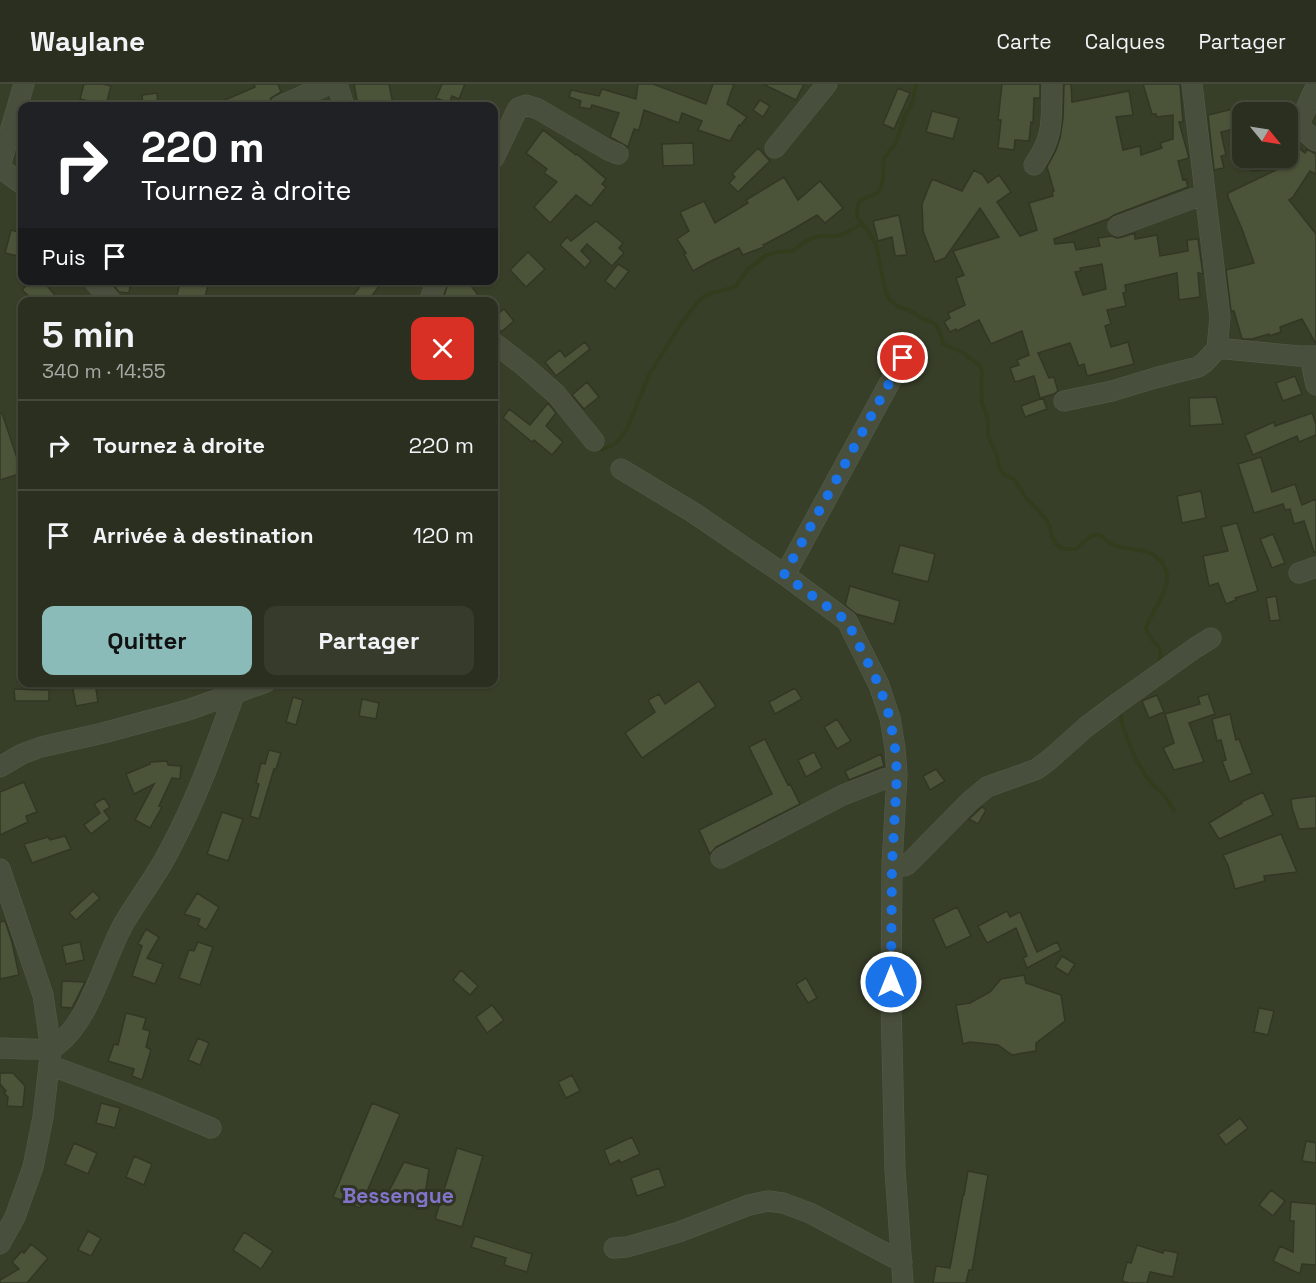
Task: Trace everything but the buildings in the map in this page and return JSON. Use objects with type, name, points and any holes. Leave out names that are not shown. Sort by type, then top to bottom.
[{"type":"street","points":[[19,102],[24,84]]},
{"type":"street","points":[[289,102],[330,84]]},
{"type":"street","points":[[337,84],[343,102]]},
{"type":"street","points":[[775,148],[827,84]]},
{"type":"street","points":[[1034,165],[1044,151],[1049,138],[1052,84]]},
{"type":"street","points":[[1065,401],[1112,391],[1198,367],[1217,349],[1220,317],[1192,84]]},
{"type":"street","points":[[1316,86],[1300,122],[1301,128],[1316,141]]},
{"type":"street","points":[[18,105],[0,167],[18,181]]},
{"type":"street","points":[[498,150],[518,108],[526,105],[538,109],[618,154]]},
{"type":"street","points":[[1118,226],[1205,194]]},
{"type":"street","points":[[97,285],[108,297]]},
{"type":"street","points":[[498,346],[556,394],[594,441]]},
{"type":"street","points":[[1217,349],[1313,357],[1316,385]]},
{"type":"street","points":[[784,575],[903,358]]},
{"type":"street","points":[[621,469],[694,513],[847,621],[879,685],[891,728],[897,774],[892,865],[891,1003],[895,1170],[903,1283]]},
{"type":"street","points":[[892,865],[908,864],[970,801],[987,787],[1037,769],[1118,702],[1211,638]]},
{"type":"street","points":[[0,766],[41,747],[188,710],[254,687]]},
{"type":"street","points":[[50,1057],[83,1015],[123,925],[169,852],[218,741],[234,695]]},
{"type":"street","points":[[721,858],[843,795],[897,774]]},
{"type":"street","points":[[0,869],[42,995],[50,1057],[43,1117],[33,1167],[15,1217],[0,1244]]},
{"type":"street","points":[[0,1048],[50,1057],[211,1128]]},
{"type":"street","points":[[614,1248],[627,1247],[679,1232],[749,1205],[768,1201],[783,1203],[810,1213],[902,1262]]},
{"type":"waterway","points":[[916,84],[913,101],[904,118],[896,143],[884,158],[881,187],[877,193],[861,200],[858,205],[857,217],[876,245],[886,293],[897,306],[936,325],[943,344],[962,352],[980,366],[982,403],[988,419],[988,436],[997,455],[999,468],[1015,480],[1026,498],[1046,519],[1056,544],[1063,549],[1076,549],[1089,537],[1097,534],[1113,545],[1146,551],[1163,564],[1167,574],[1166,584],[1146,628],[1150,638],[1159,647],[1161,657],[1159,664]]},
{"type":"waterway","points":[[602,450],[616,443],[627,429],[649,375],[680,325],[699,300],[711,293],[736,286],[748,269],[765,256],[776,252],[792,251],[809,239],[819,236],[836,236],[862,224]]},
{"type":"waterway","points":[[1120,709],[1123,728],[1136,759],[1152,784],[1163,794],[1174,810]]},
{"type":"district","name":"Bessengue","points":[[398,1196]]},
{"type":"route","points":[[891,982],[892,865],[897,774],[890,718],[879,685],[847,621],[784,575],[903,358]]}]
